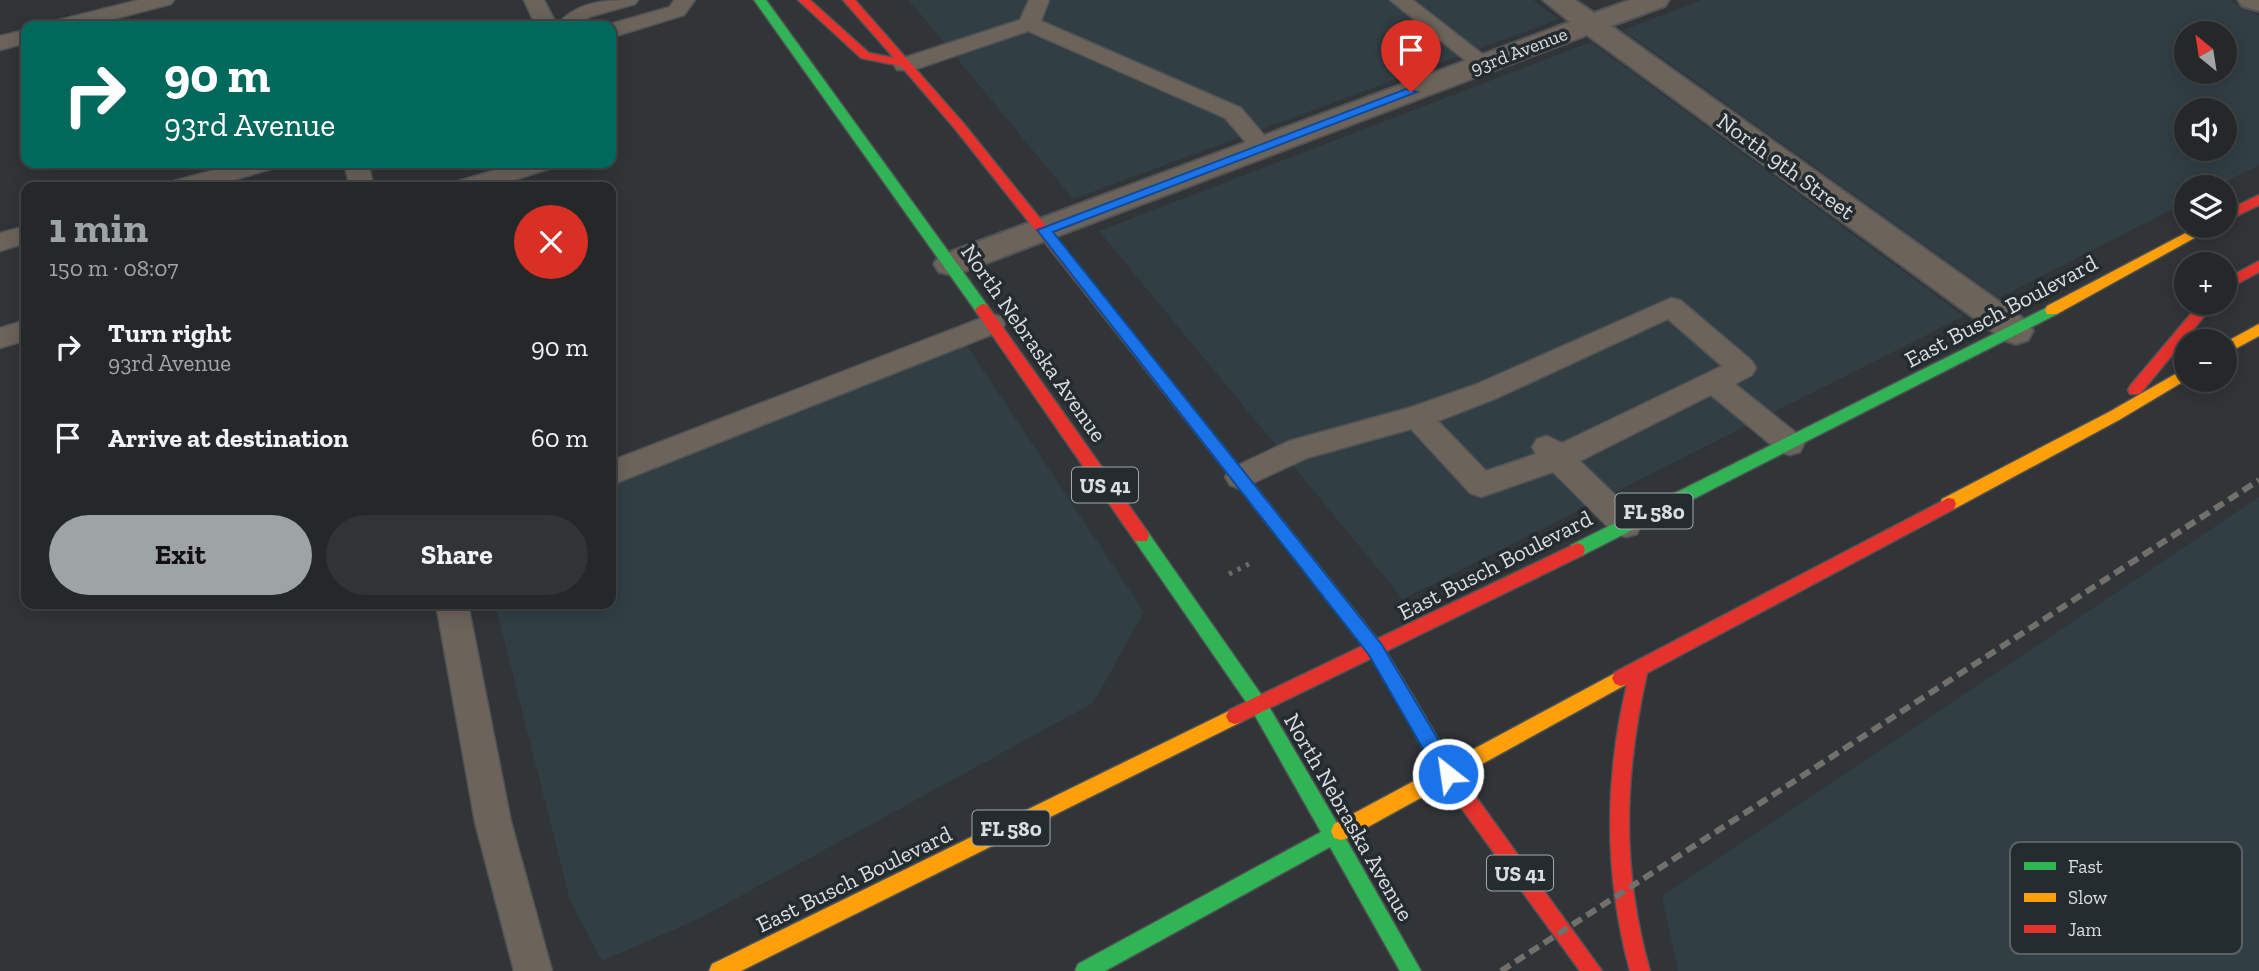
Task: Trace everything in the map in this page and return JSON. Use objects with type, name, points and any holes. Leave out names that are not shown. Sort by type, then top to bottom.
[{"type":"main road","name":"North Nebraska Avenue","points":[[760,0],[951,264],[1259,706],[1411,971]]},
{"type":"main road","points":[[804,0],[865,56],[905,65]]},
{"type":"main road","name":"US 41","points":[[849,0],[1044,230],[1376,650],[1448,774],[1592,971]]},
{"type":"main road","points":[[2237,211],[2259,199]]},
{"type":"main road","name":"East Busch Boulevard","points":[[719,971],[1790,444],[2016,331],[2188,238]]},
{"type":"main road","points":[[2237,279],[2259,266]]},
{"type":"main road","points":[[2113,416],[2198,315]]},
{"type":"main road","points":[[2237,342],[2259,329]]},
{"type":"main road","points":[[1085,971],[1639,668],[2113,416],[2174,380]]},
{"type":"main road","points":[[1639,668],[1623,725],[1616,778],[1616,824],[1624,890],[1640,971]]},
{"type":"street","name":"North 9th Street","points":[[1557,0],[2016,331]]},
{"type":"street","name":"93rd Avenue","points":[[951,264],[1655,0]]},
{"type":"street","points":[[2252,0],[2259,4]]},
{"type":"lane","points":[[82,21],[164,0]]},
{"type":"lane","points":[[534,0],[544,21]]},
{"type":"lane","points":[[573,21],[582,13],[628,0]]},
{"type":"lane","points":[[616,29],[677,11],[685,0]]},
{"type":"lane","points":[[1028,24],[1038,0]]},
{"type":"lane","points":[[1400,0],[1484,64]]},
{"type":"lane","points":[[905,65],[1028,24],[1233,113],[1263,148]]},
{"type":"lane","points":[[0,43],[21,37]]},
{"type":"lane","points":[[200,182],[249,168]]},
{"type":"lane","points":[[483,182],[527,168]]},
{"type":"lane","points":[[0,242],[21,236]]},
{"type":"lane","points":[[1240,477],[1299,449],[1492,396],[1610,342],[1671,307],[1742,368],[1714,382],[1670,394],[1481,485],[1417,417]]},
{"type":"lane","points":[[616,471],[992,324]]},
{"type":"lane","points":[[0,338],[21,332]]},
{"type":"lane","points":[[1714,382],[1790,444]]},
{"type":"lane","points":[[1551,451],[1626,525]]},
{"type":"lane","points":[[453,609],[493,822],[533,971]]},
{"type":"shaded area","points":[[909,0],[1533,0],[1559,19],[1073,199]]},
{"type":"shaded area","points":[[1701,0],[2229,0],[2259,16],[2259,165],[2237,176],[2174,175],[2174,208],[1999,298],[1623,30]]},
{"type":"shaded area","points":[[1591,42],[1964,316],[1403,599],[1099,231]]},
{"type":"shaded area","points":[[963,340],[1144,612],[1093,703],[700,918],[602,961],[570,900],[496,609],[616,609],[616,473]]},
{"type":"shaded area","points":[[2259,497],[2259,971],[1678,971],[1662,896]]},
{"type":"railway","points":[[1501,971],[2259,480]]},
{"type":"traffic: fast","points":[[760,0],[982,309]]},
{"type":"traffic: fast","points":[[1577,550],[2052,310]]},
{"type":"traffic: fast","points":[[1141,536],[1259,706],[1411,971]]},
{"type":"traffic: fast","points":[[1085,971],[1341,831]]},
{"type":"traffic: slow","points":[[2052,310],[2187,238]]},
{"type":"traffic: slow","points":[[2237,342],[2259,329]]},
{"type":"traffic: slow","points":[[1948,504],[2114,416],[2174,380]]},
{"type":"traffic: slow","points":[[1201,429],[1376,650],[1408,704]]},
{"type":"traffic: slow","points":[[1341,831],[1621,678]]},
{"type":"traffic: slow","points":[[719,971],[1235,716]]},
{"type":"traffic: jam","points":[[804,0],[865,56],[900,63]]},
{"type":"traffic: jam","points":[[849,0],[960,127],[1201,429]]},
{"type":"traffic: jam","points":[[2237,211],[2259,199]]},
{"type":"traffic: jam","points":[[2237,279],[2259,266]]},
{"type":"traffic: jam","points":[[982,309],[1141,536]]},
{"type":"traffic: jam","points":[[2135,390],[2198,315]]},
{"type":"traffic: jam","points":[[1621,678],[1948,504]]},
{"type":"traffic: jam","points":[[1235,716],[1577,550]]},
{"type":"traffic: jam","points":[[1639,668],[1624,744],[1618,820],[1623,896],[1640,971]]},
{"type":"traffic: jam","points":[[1408,704],[1448,774],[1592,971]]},
{"type":"route","points":[[1411,92],[1044,230],[1376,650],[1448,774]]}]
